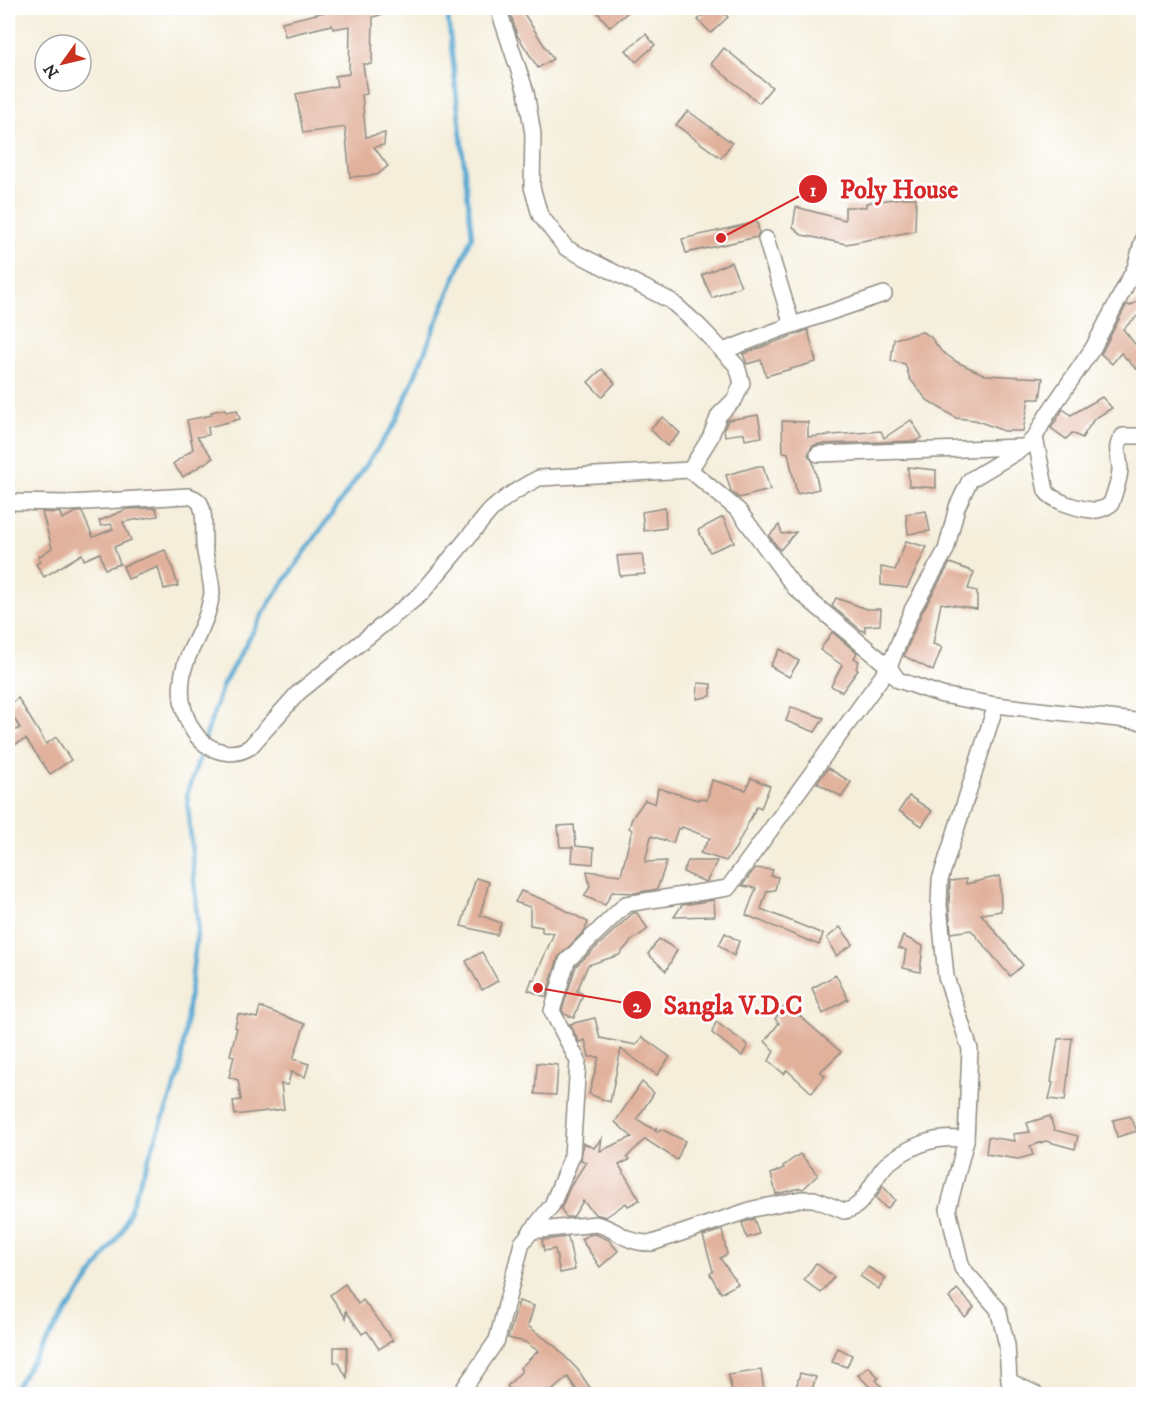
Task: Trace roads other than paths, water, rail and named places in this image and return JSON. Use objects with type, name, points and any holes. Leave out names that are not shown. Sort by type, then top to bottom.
[{"type":"street","points":[[498,8],[526,92],[533,134],[532,187],[540,215],[566,248],[671,301],[699,326],[737,366],[742,383],[735,399],[719,415],[710,438],[690,470]]},
{"type":"street","points":[[460,1395],[497,1340],[522,1243],[552,1205],[572,1156],[578,1061],[552,1011],[567,961],[626,904],[728,888],[889,667],[912,610],[946,550],[957,507],[970,480],[1030,442],[1093,348],[1135,268],[1143,236]]},
{"type":"street","points":[[766,239],[792,325]]},
{"type":"street","points":[[723,351],[884,294]]},
{"type":"street","points":[[1030,442],[1048,495],[1054,500],[1092,510],[1103,509],[1111,504],[1120,470],[1116,450],[1119,440],[1123,436],[1143,436]]},
{"type":"street","points":[[818,454],[1030,442]]},
{"type":"street","points":[[8,502],[69,503],[188,496],[200,503],[204,520],[203,543],[212,592],[209,609],[185,666],[182,681],[183,700],[191,728],[206,746],[218,751],[243,752],[250,747],[298,693],[421,594],[490,511],[501,500],[521,487],[539,478],[690,470],[739,511],[795,588],[889,667],[898,680],[942,695],[996,705],[1143,722]]},
{"type":"street","points":[[996,705],[940,880],[939,905],[946,977],[970,1049],[966,1140],[948,1209],[962,1268],[998,1309],[1007,1345],[1010,1381],[1036,1395]]},
{"type":"street","points":[[531,1231],[596,1224],[640,1244],[652,1243],[753,1209],[801,1199],[814,1199],[849,1211],[862,1200],[886,1165],[916,1146],[942,1139],[966,1140]]},
{"type":"waterway","points":[[205,739],[223,684],[270,602],[396,422],[472,236],[447,8]]},
{"type":"waterway","points":[[10,1394],[122,1231],[180,1072],[198,926],[187,794],[203,747]]},
{"type":"place","name":"Poly House","points":[[721,238]]},
{"type":"place","name":"Sangla V.D.C","points":[[538,988]]}]
